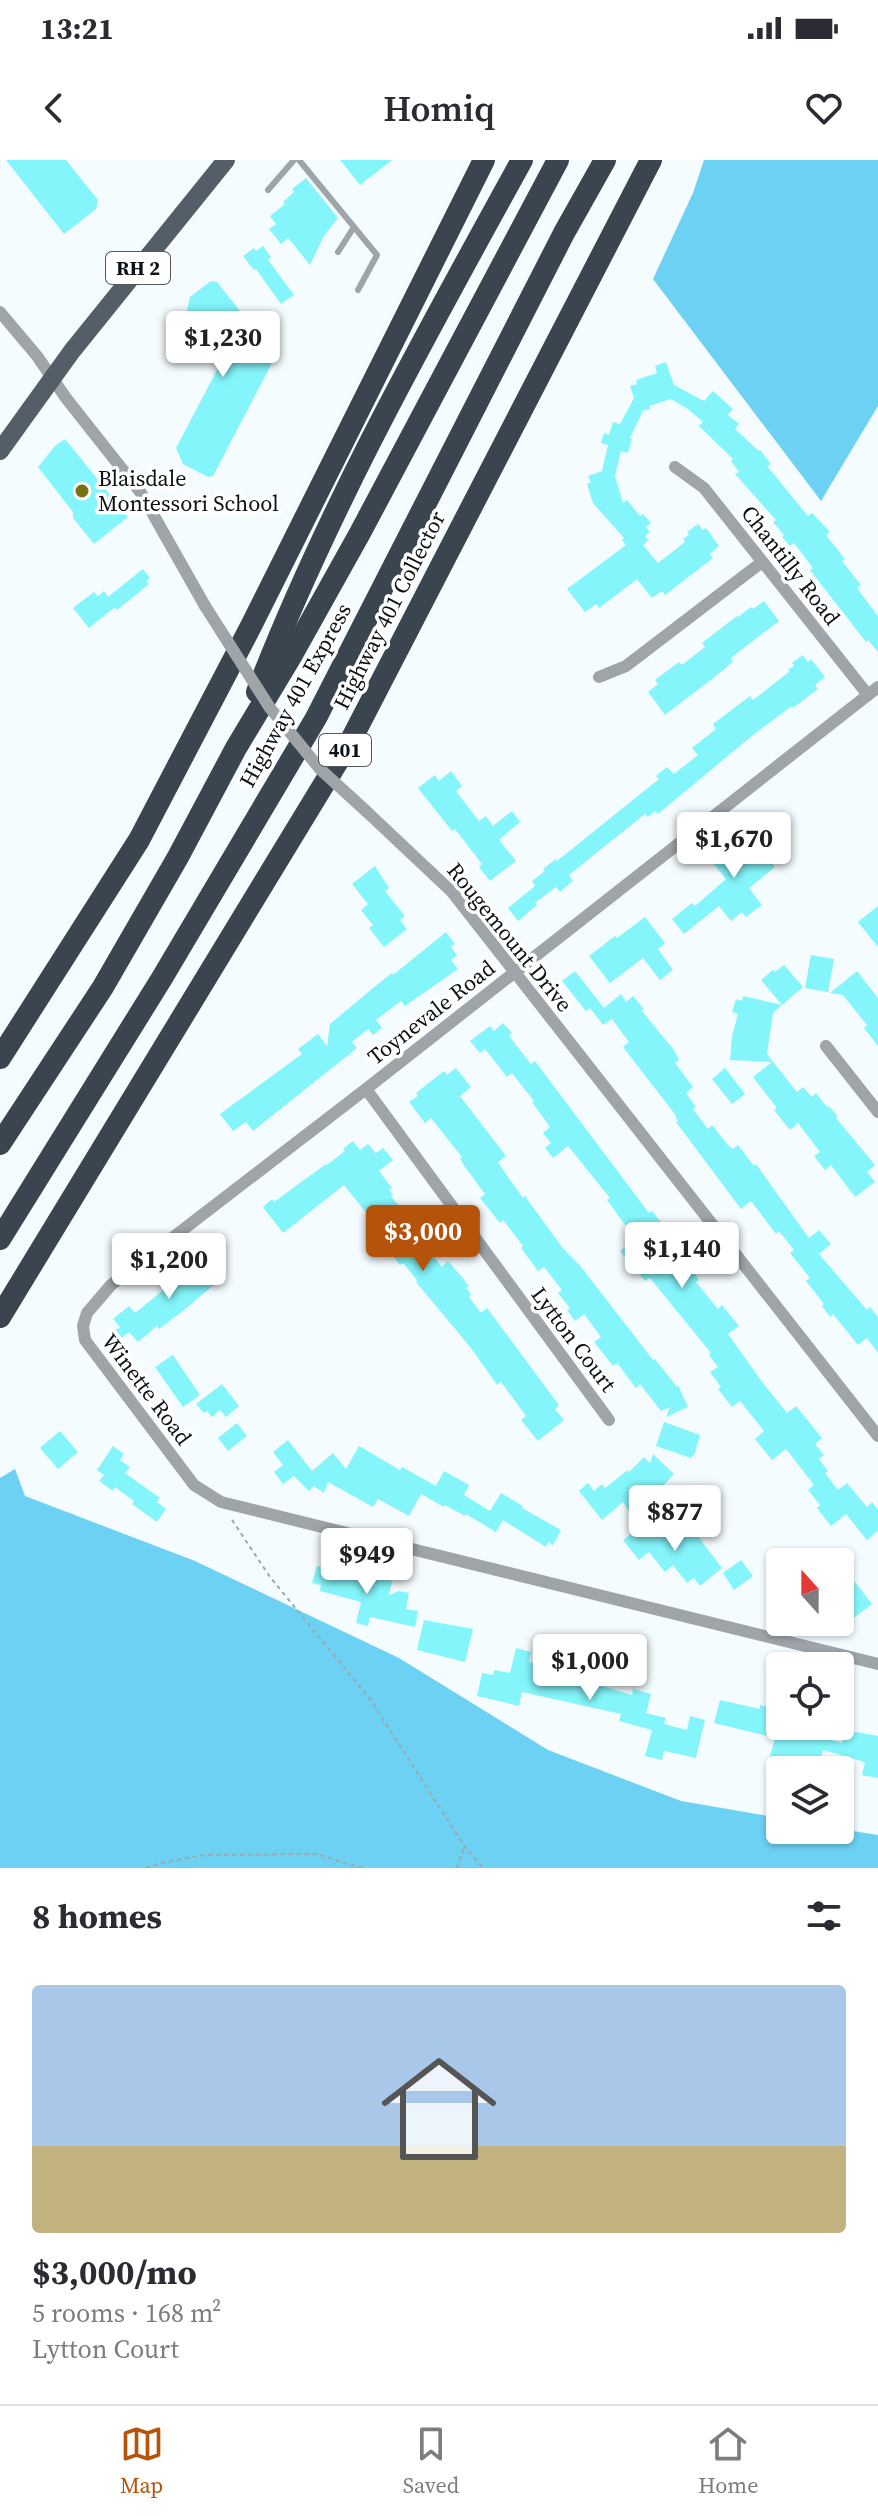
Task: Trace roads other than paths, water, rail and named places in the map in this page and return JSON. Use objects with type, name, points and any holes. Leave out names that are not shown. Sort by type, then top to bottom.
[{"type":"highway","points":[[0,1058],[139,840],[251,626],[484,160]]},
{"type":"highway","points":[[236,748],[275,645],[367,447],[522,160]]},
{"type":"highway","name":"Highway 401 Express","points":[[0,1144],[103,987],[178,857],[236,748],[360,533],[558,160]]},
{"type":"highway","name":"Highway 401 Express","points":[[0,1239],[162,978],[316,718],[557,247],[605,160]]},
{"type":"highway","name":"Highway 401 Collector","points":[[0,1317],[352,738],[651,160]]},
{"type":"main road","name":"RH 2","points":[[0,451],[52,378],[226,160]]},
{"type":"street","name":"Rougemount Drive","points":[[0,312],[148,503],[229,647],[278,718],[320,769],[452,892],[878,1436]]},
{"type":"street","name":"Chantilly Road","points":[[675,467],[704,488],[762,562],[873,691]]},
{"type":"street","points":[[599,677],[626,666],[762,562]]},
{"type":"street","name":"Toynevale Road","points":[[87,1313],[111,1285],[873,691]]},
{"type":"street","points":[[826,1046],[878,1112]]},
{"type":"street","name":"Lytton Court","points":[[366,1089],[609,1420]]},
{"type":"street","name":"Winette Road","points":[[87,1313],[83,1326],[85,1340],[194,1485],[221,1502],[878,1664]]},
{"type":"lane","points":[[268,190],[296,160],[377,255],[358,290]]},
{"type":"lane","points":[[338,252],[354,227]]},
{"type":"place","name":"Blaisdale Montessori School","points":[[82,491]]}]
